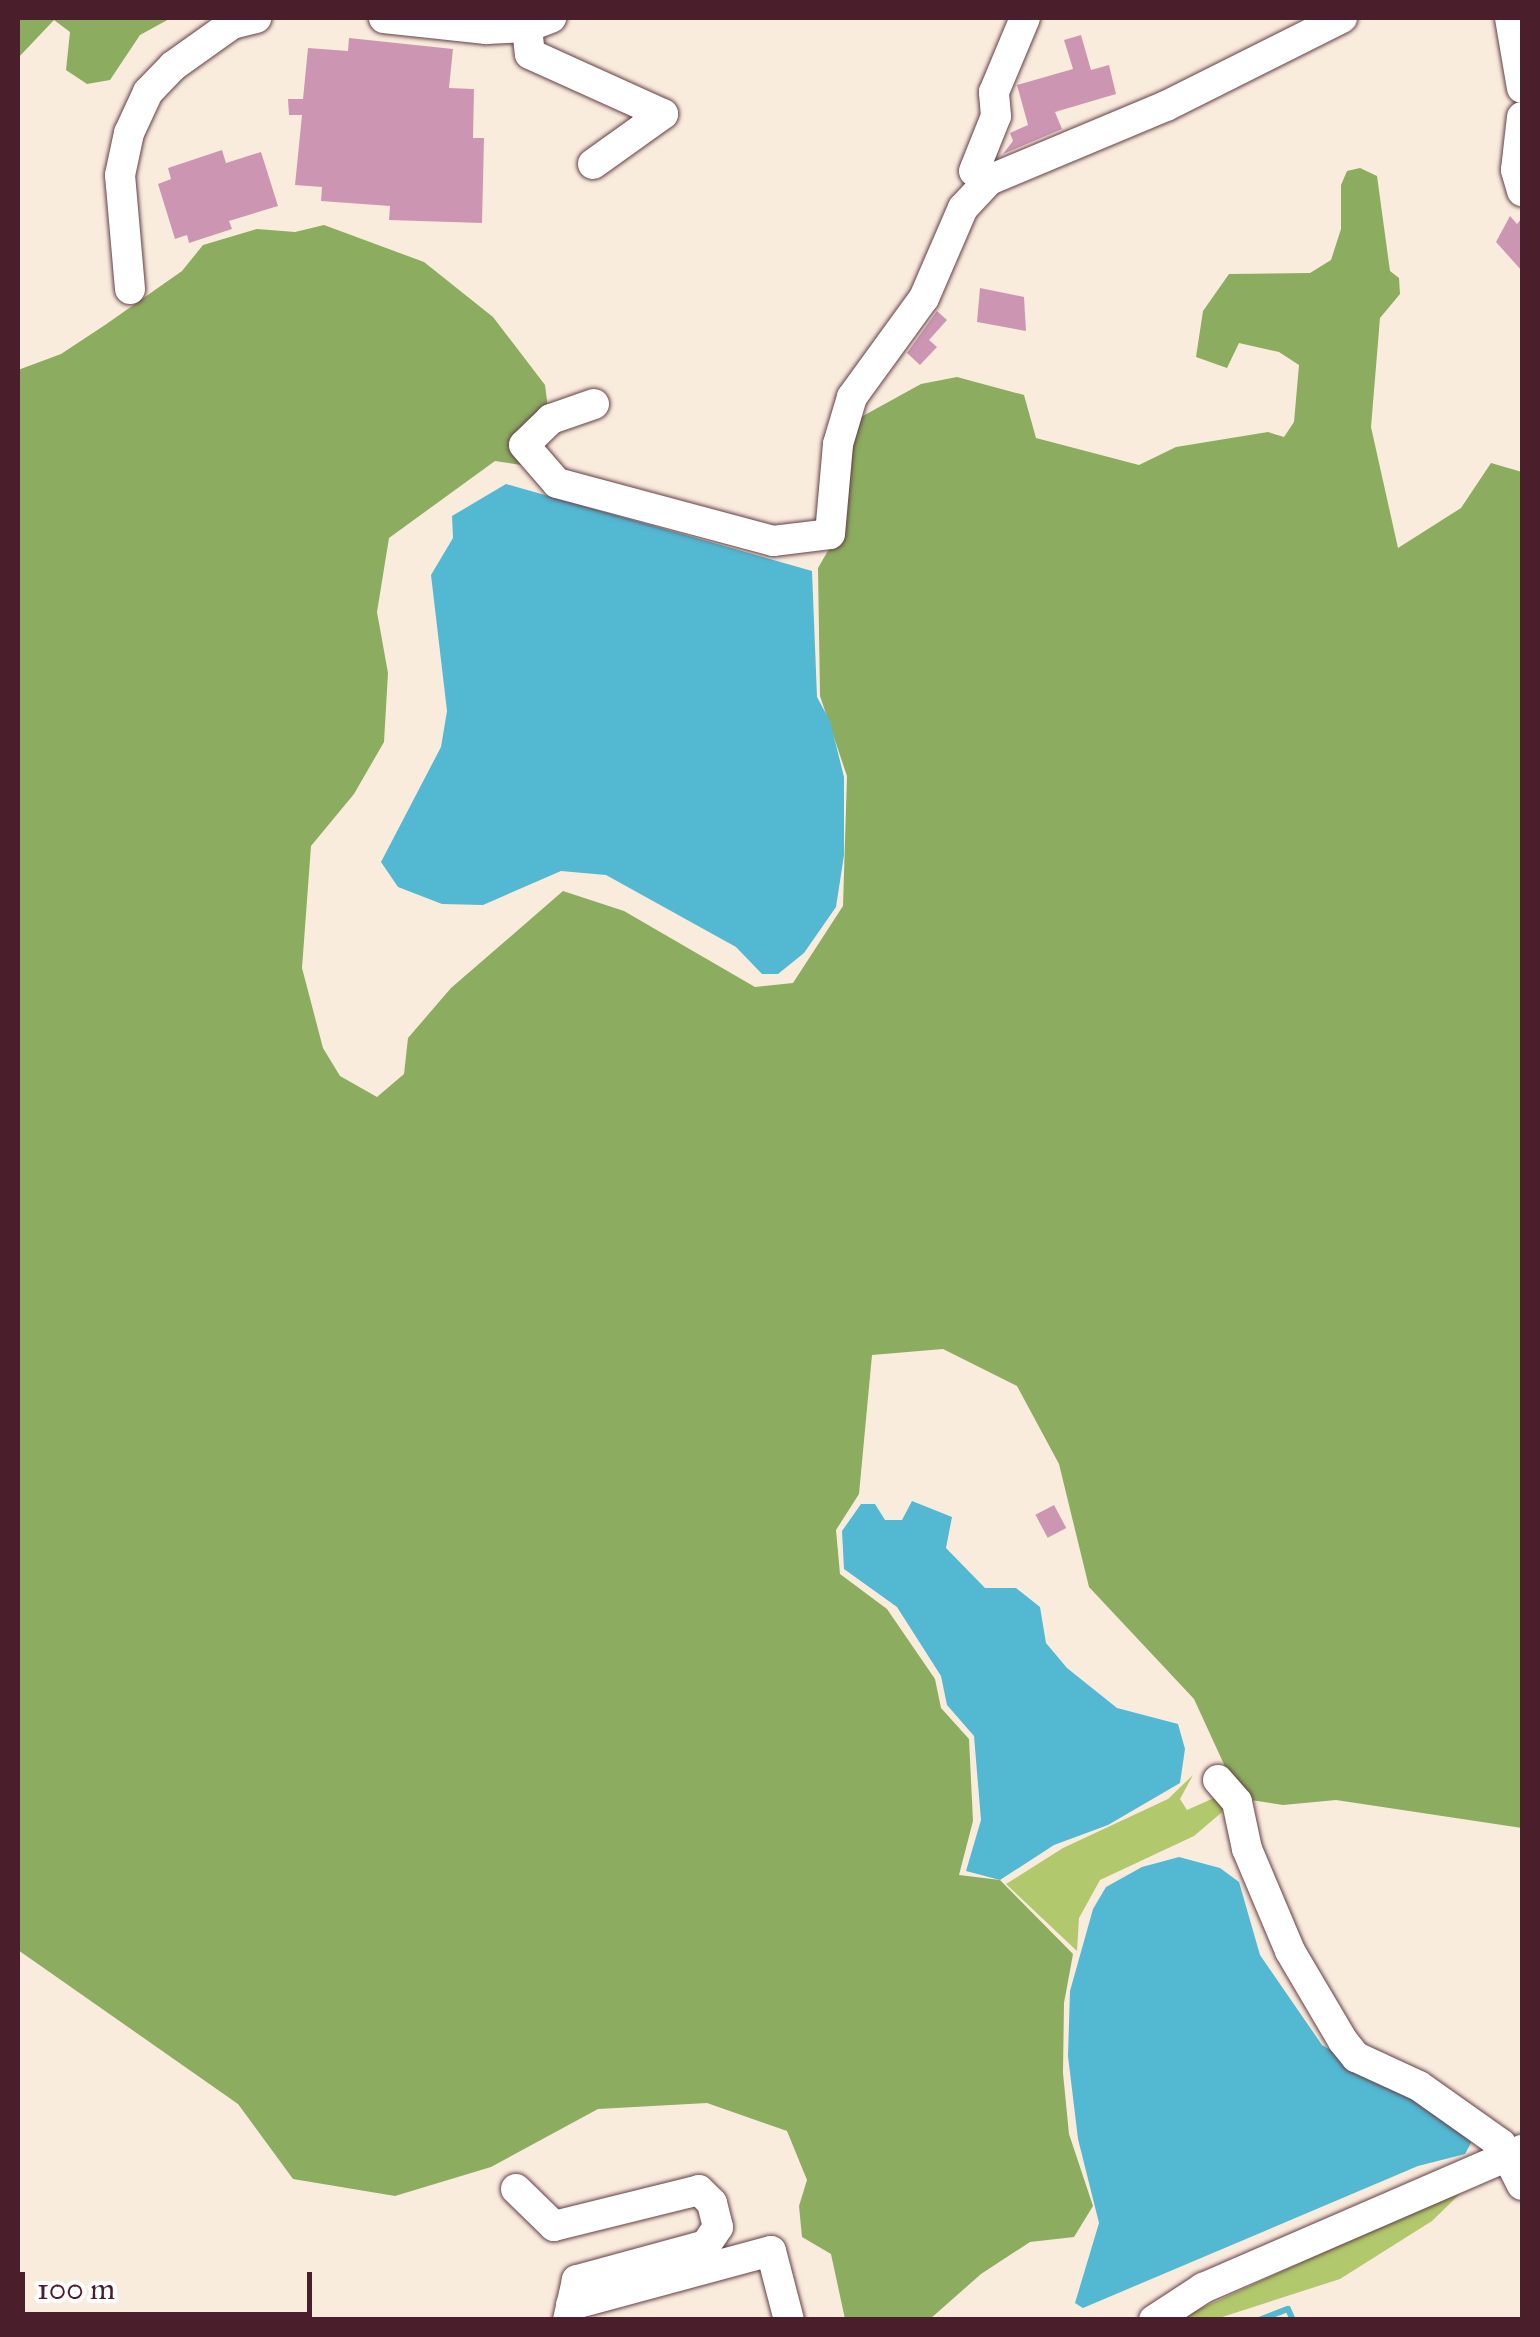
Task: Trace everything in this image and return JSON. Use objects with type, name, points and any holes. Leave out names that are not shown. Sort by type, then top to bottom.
[{"type":"street","points":[[130,289],[120,176],[135,120],[148,92],[173,66],[232,24],[256,18]]},
{"type":"street","points":[[384,18],[539,22],[530,54],[663,114],[593,164]]},
{"type":"street","points":[[989,180],[974,171],[996,116],[994,92],[1024,18]]},
{"type":"street","points":[[594,404],[551,418],[524,445],[557,483],[773,541],[830,534],[838,444],[852,396],[924,298],[963,208],[989,180],[1166,106],[1342,18]]},
{"type":"street","points":[[1510,18],[1522,88]]},
{"type":"street","points":[[1522,117],[1516,170],[1522,191]]},
{"type":"street","points":[[1218,1780],[1237,1802],[1247,1849],[1290,1951],[1343,2040],[1356,2057],[1470,2118],[1516,2153],[1522,2185]]},
{"type":"street","points":[[1154,2320],[1202,2288],[1516,2153]]},
{"type":"street","points":[[516,2189],[554,2226],[700,2190],[712,2203],[718,2227],[706,2244],[577,2280],[570,2312],[617,2306],[771,2250],[789,2320]]},
{"type":"green space","points":[[18,18],[171,18],[140,35],[110,80],[87,84],[66,70],[70,32],[54,20],[18,58]]},
{"type":"green space","points":[[1360,168],[1377,176],[1390,271],[1399,278],[1400,294],[1380,318],[1371,427],[1398,548],[1461,508],[1491,463],[1522,472],[1522,1828],[1336,1800],[1283,1805],[1251,1800],[1233,1784],[1194,1699],[1089,1587],[1059,1464],[1017,1386],[943,1349],[872,1355],[859,1494],[836,1530],[840,1574],[887,1609],[935,1679],[941,1708],[969,1739],[973,1821],[959,1875],[1000,1880],[1073,1954],[1064,2003],[1063,2073],[1069,2134],[1093,2206],[1074,2237],[1030,2242],[981,2274],[930,2319],[845,2319],[831,2254],[802,2237],[799,2206],[807,2180],[787,2131],[707,2103],[598,2109],[491,2167],[395,2196],[293,2179],[238,2104],[18,1950],[18,370],[61,354],[105,325],[182,271],[203,245],[257,229],[295,232],[324,225],[424,262],[493,317],[545,385],[548,408],[528,466],[495,461],[389,538],[377,612],[388,673],[384,742],[354,794],[311,846],[302,968],[323,1048],[340,1076],[377,1097],[404,1074],[408,1038],[451,988],[563,891],[624,911],[755,987],[793,983],[843,906],[847,776],[820,696],[818,568],[840,530],[852,422],[921,384],[957,377],[1024,395],[1036,438],[1139,465],[1176,447],[1268,432],[1284,437],[1294,422],[1299,365],[1279,352],[1239,343],[1227,368],[1196,357],[1203,311],[1229,274],[1310,273],[1331,260],[1341,229],[1341,185],[1347,171]]},
{"type":"green space","points":[[1193,1775],[1180,1799],[1187,1810],[1214,1798],[1228,1803],[1194,1836],[1100,1880],[1079,1918],[1077,1951],[1006,1884],[1063,1848],[1168,1799]]},
{"type":"green space","points":[[1467,2187],[1432,2221],[1340,2279],[1216,2319],[1175,2320]]},
{"type":"water","points":[[506,484],[812,571],[817,697],[830,721],[844,777],[844,855],[836,907],[804,953],[778,974],[762,974],[736,947],[606,875],[561,871],[483,905],[442,904],[398,887],[381,862],[441,747],[447,711],[431,575],[453,538],[452,516]]},
{"type":"water","points":[[912,1501],[952,1517],[946,1548],[985,1588],[1016,1588],[1040,1607],[1046,1643],[1067,1668],[1117,1708],[1178,1724],[1185,1749],[1180,1783],[1108,1825],[1054,1845],[1000,1880],[966,1871],[981,1820],[974,1736],[947,1705],[941,1676],[897,1607],[844,1569],[842,1531],[861,1504],[875,1504],[885,1520],[902,1520]]},
{"type":"water","points":[[1179,1857],[1220,1868],[1239,1882],[1260,1955],[1322,2045],[1469,2129],[1471,2143],[1465,2154],[1418,2166],[1083,2308],[1075,2303],[1099,2223],[1078,2139],[1068,2056],[1070,1991],[1093,1909],[1106,1887],[1142,1867]]},
{"type":"building","points":[[1081,35],[1091,70],[1109,65],[1116,94],[1055,112],[1062,129],[1003,154],[1013,141],[1010,133],[1028,125],[1017,85],[1073,69],[1064,40]]},
{"type":"building","points":[[349,38],[453,49],[449,88],[474,89],[473,138],[484,138],[482,223],[389,220],[390,206],[321,201],[322,187],[295,185],[302,115],[289,115],[288,99],[303,99],[308,48],[348,51]]},
{"type":"building","points":[[222,150],[226,163],[261,152],[278,206],[229,221],[232,229],[189,243],[187,235],[175,239],[158,184],[171,179],[168,168]]},
{"type":"building","points":[[1510,216],[1517,224],[1522,218],[1522,271],[1496,242]]},
{"type":"building","points":[[980,288],[1024,297],[1026,331],[977,322]]},
{"type":"building","points":[[937,311],[947,320],[929,340],[937,347],[920,365],[907,353]]},
{"type":"building","points":[[1054,1505],[1066,1528],[1048,1538],[1035,1515]]},
{"type":"waterway","points":[[1259,2320],[1288,2309],[1293,2320]]}]
